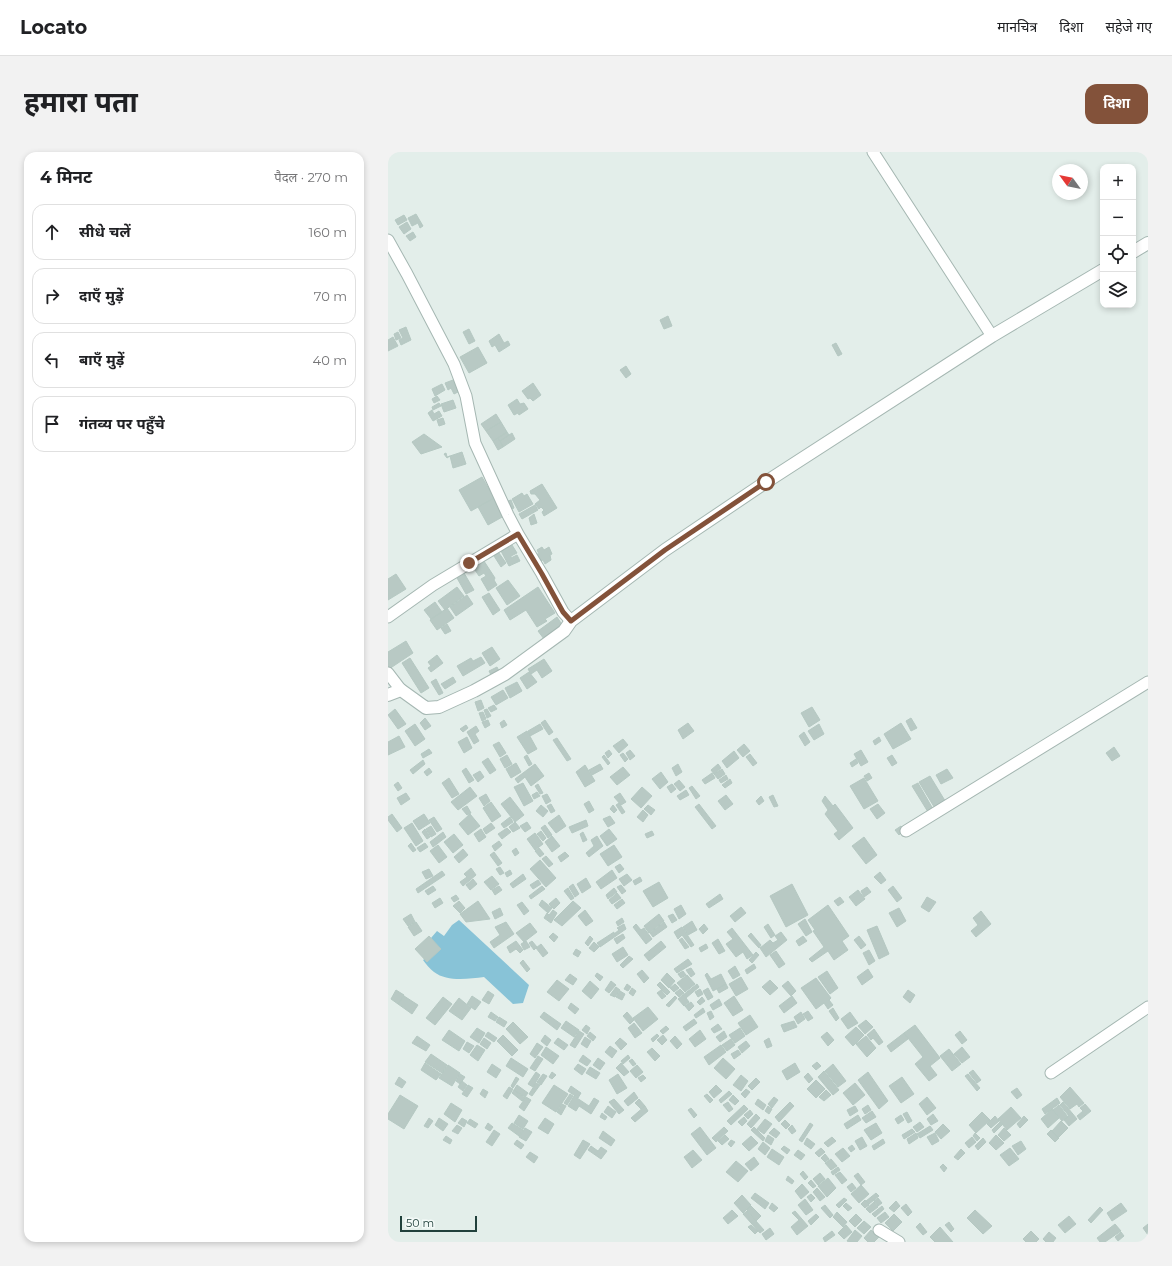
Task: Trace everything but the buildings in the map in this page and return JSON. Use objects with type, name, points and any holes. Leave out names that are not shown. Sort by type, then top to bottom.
[{"type":"street","points":[[873,152],[992,336]]},
{"type":"street","points":[[388,240],[454,364],[466,396],[475,443],[518,534],[563,612],[571,621]]},
{"type":"street","points":[[1136,250],[1148,243]]},
{"type":"street","points":[[388,673],[401,690],[426,708],[439,707],[474,691],[504,674],[564,631],[571,621],[665,550],[766,482],[992,336],[1100,272]]},
{"type":"street","points":[[388,617],[433,585],[518,534]]},
{"type":"street","points":[[906,831],[1148,682]]},
{"type":"street","points":[[388,695],[401,690]]},
{"type":"street","points":[[1051,1073],[1148,1007]]},
{"type":"street","points":[[879,1230],[899,1242]]},
{"type":"water","points":[[459,920],[529,985],[523,1003],[513,1004],[484,977],[451,979],[434,972],[424,962],[423,960],[438,949],[431,938],[437,931],[444,936],[452,925]]},
{"type":"route","points":[[469,563],[518,534],[563,612],[571,621],[665,550],[766,482]]}]
